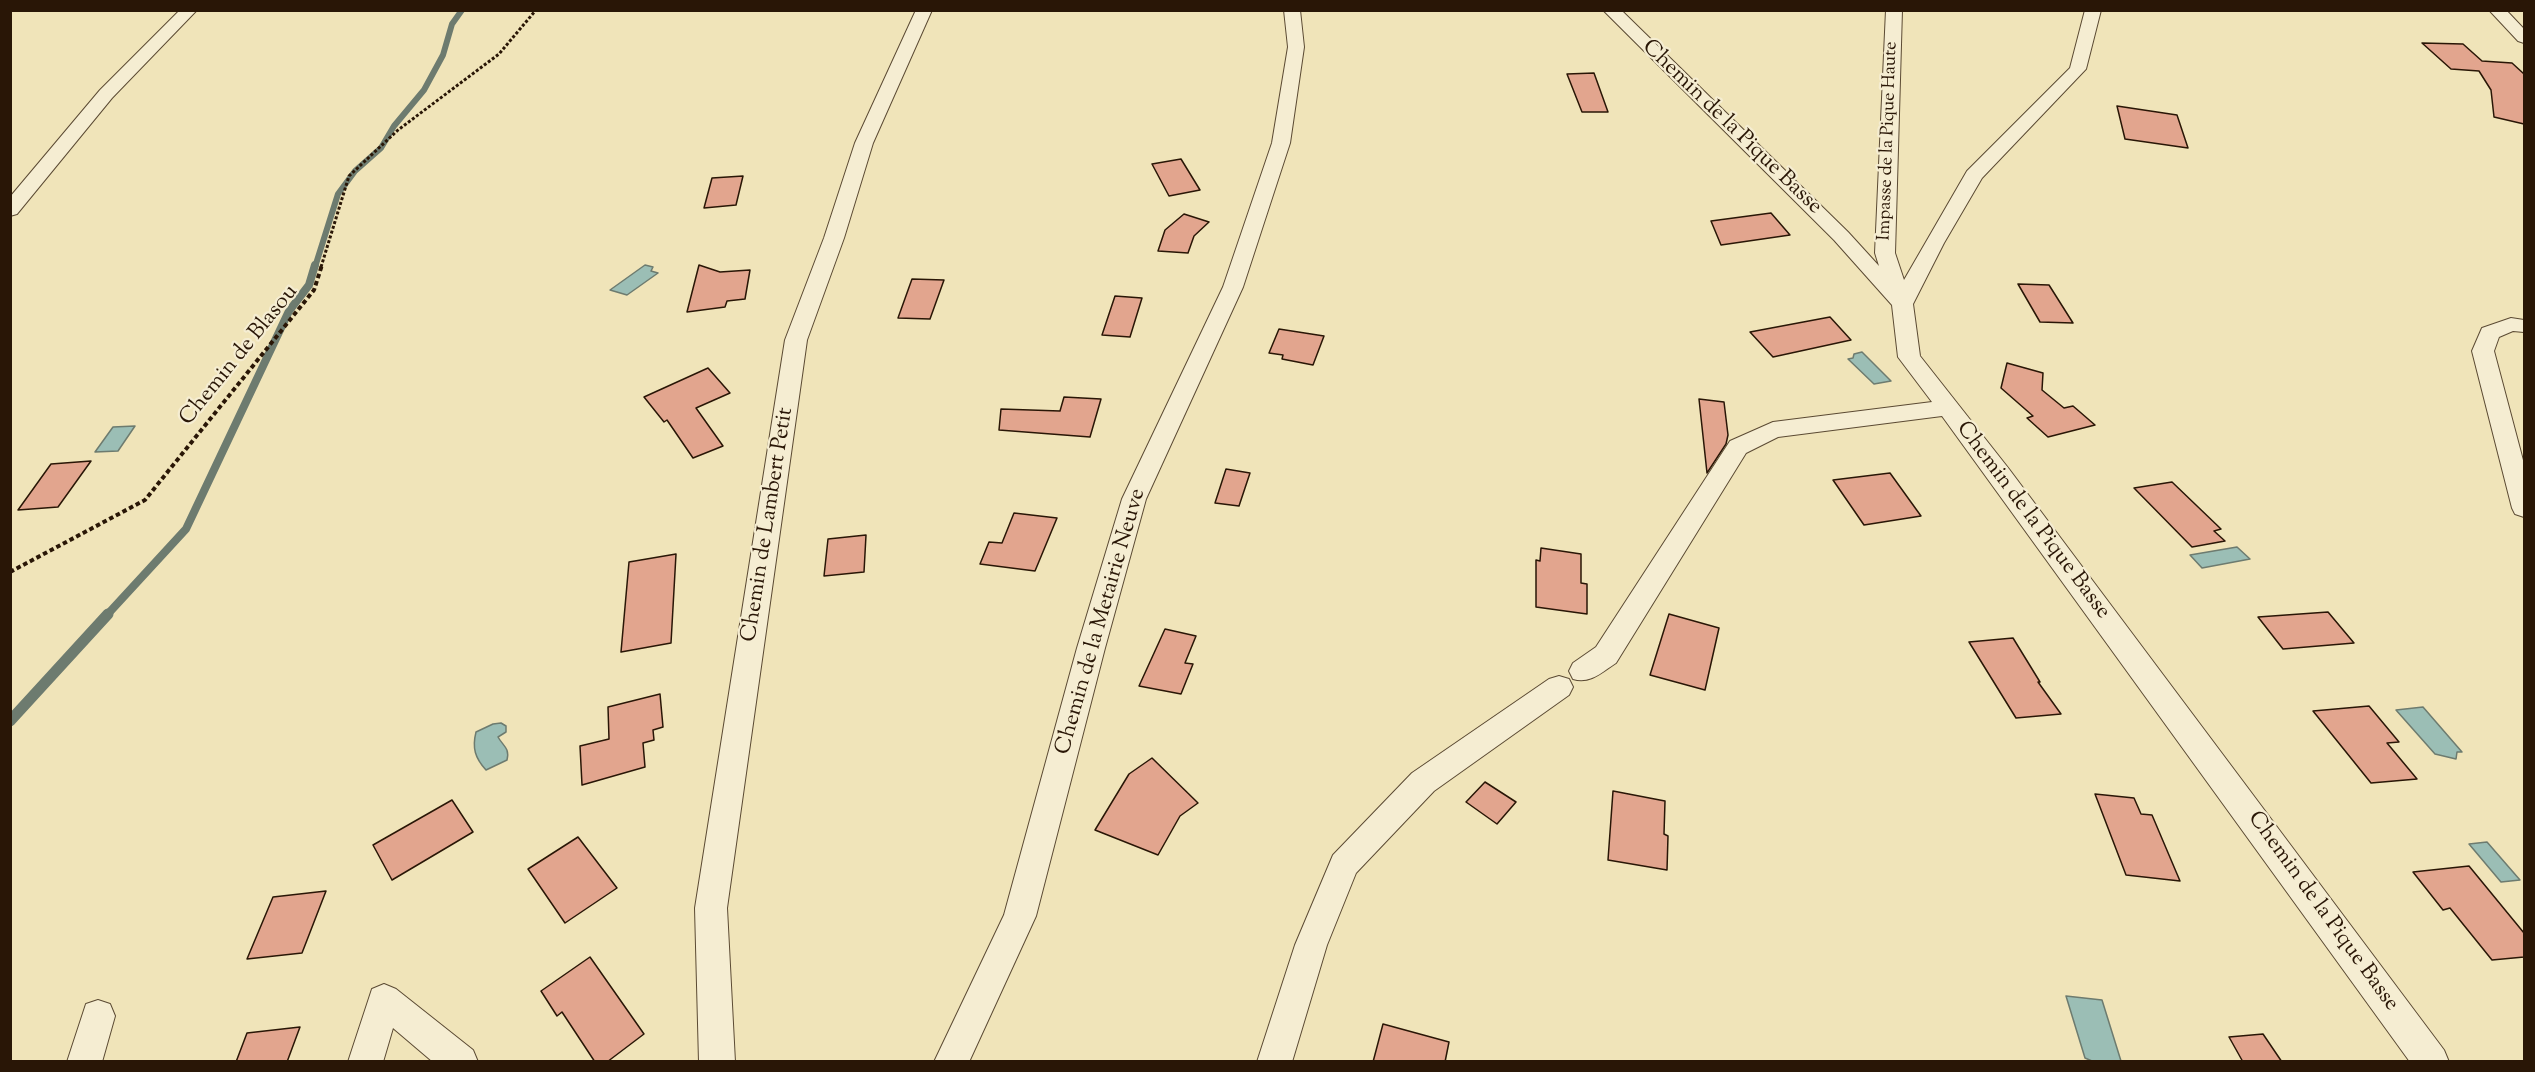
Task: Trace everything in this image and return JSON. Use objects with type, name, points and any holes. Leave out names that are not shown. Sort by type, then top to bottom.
[{"type":"street","points":[[10,210],[106,94],[189,10]]},
{"type":"street","name":"Chemin de Lambert Petit","points":[[717,1062],[711,908],[796,340],[834,238],[864,142],[924,10]]},
{"type":"street","name":"Chemin de la Metairie Neuve","points":[[951,1062],[1020,916],[1091,648],[1134,499],[1233,287],[1281,143],[1296,47],[1292,10]]},
{"type":"street","name":"Chemin de la Pique Basse","points":[[1611,10],[1841,236],[1902,304],[1909,357],[2000,475],[2432,1062]]},
{"type":"street","name":"Impasse de la Pique Haute","points":[[1894,10],[1885,253],[1902,304]]},
{"type":"street","points":[[1902,304],[1974,175],[2078,69],[2093,10]]},
{"type":"street","points":[[2496,10],[2524,38]]},
{"type":"street","points":[[2524,326],[2511,324],[2490,333],[2483,351],[2524,508]]},
{"type":"street","points":[[1274,1062],[1311,945],[1344,865],[1423,782],[1606,655],[1737,447],[1773,430],[1947,408]]},
{"type":"street","points":[[365,1062],[384,1000],[461,1062]]},
{"type":"street","points":[[84,1062],[98,1016]]},
{"type":"path","name":"Chemin de Blasou","points":[[10,572],[145,500],[314,290],[349,176],[398,130],[500,54],[536,10]]},
{"type":"water","points":[[645,265],[653,267],[651,271],[658,273],[627,295],[610,290]]},
{"type":"water","points":[[1862,352],[1891,381],[1874,384],[1848,359]]},
{"type":"water","points":[[135,426],[118,451],[95,452],[113,427]]},
{"type":"water","points":[[2237,547],[2250,559],[2202,568],[2190,555]]},
{"type":"water","points":[[2423,707],[2462,752],[2457,752],[2456,759],[2435,754],[2396,710]]},
{"type":"water","points":[[501,723],[506,726],[506,732],[498,737],[507,750],[508,756],[507,760],[486,770],[475,752],[475,738],[476,732]]},
{"type":"water","points":[[2487,842],[2520,880],[2501,882],[2469,844]]},
{"type":"water","points":[[2066,996],[2102,1000],[2121,1061],[2092,1061],[2085,1058]]},
{"type":"building","points":[[2422,43],[2463,44],[2482,61],[2512,63],[2524,74],[2524,124],[2494,117],[2491,90],[2479,71],[2451,69]]},
{"type":"building","points":[[1594,73],[1608,112],[1582,112],[1567,74]]},
{"type":"building","points":[[2117,106],[2177,115],[2188,148],[2125,139]]},
{"type":"building","points":[[1181,159],[1200,190],[1169,196],[1152,164]]},
{"type":"building","points":[[743,176],[736,205],[704,208],[712,178]]},
{"type":"building","points":[[1771,213],[1790,235],[1721,245],[1711,221]]},
{"type":"building","points":[[1184,214],[1209,222],[1194,236],[1188,253],[1158,251],[1165,230]]},
{"type":"building","points":[[699,265],[720,272],[750,270],[745,299],[727,301],[725,307],[687,312]]},
{"type":"building","points":[[912,279],[944,280],[930,319],[898,318]]},
{"type":"building","points":[[2018,284],[2049,285],[2073,323],[2040,322]]},
{"type":"building","points":[[1115,296],[1142,298],[1130,337],[1102,335]]},
{"type":"building","points":[[1830,317],[1851,340],[1773,357],[1750,332]]},
{"type":"building","points":[[1279,329],[1324,336],[1313,365],[1282,359],[1283,355],[1269,353]]},
{"type":"building","points":[[2007,363],[2043,373],[2042,390],[2064,408],[2073,406],[2095,425],[2048,437],[2027,418],[2033,416],[2001,388]]},
{"type":"building","points":[[708,368],[730,393],[696,408],[723,446],[693,458],[667,420],[664,422],[644,397]]},
{"type":"building","points":[[1064,397],[1101,399],[1090,437],[999,430],[1001,409],[1060,411]]},
{"type":"building","points":[[1699,399],[1724,402],[1728,435],[1726,444],[1707,473]]},
{"type":"building","points":[[91,461],[58,507],[18,510],[51,464]]},
{"type":"building","points":[[1226,469],[1250,473],[1239,506],[1215,503]]},
{"type":"building","points":[[1890,473],[1921,516],[1864,525],[1833,480]]},
{"type":"building","points":[[2172,482],[2221,529],[2214,531],[2225,541],[2192,547],[2134,488]]},
{"type":"building","points":[[1014,513],[1057,518],[1035,571],[980,564],[989,542],[1002,543]]},
{"type":"building","points":[[866,535],[864,572],[824,576],[828,539]]},
{"type":"building","points":[[1541,548],[1581,554],[1581,583],[1587,584],[1587,614],[1536,607],[1536,560],[1540,561]]},
{"type":"building","points":[[676,554],[671,643],[621,652],[629,562]]},
{"type":"building","points":[[2328,612],[2354,643],[2283,649],[2258,617]]},
{"type":"building","points":[[1669,614],[1719,628],[1705,690],[1650,675]]},
{"type":"building","points":[[1165,629],[1196,636],[1185,663],[1193,664],[1181,694],[1139,686]]},
{"type":"building","points":[[2013,638],[2040,682],[2038,682],[2061,714],[2016,718],[1969,642]]},
{"type":"building","points":[[660,694],[663,727],[653,730],[654,740],[643,743],[645,767],[582,785],[580,746],[609,739],[608,707]]},
{"type":"building","points":[[2369,706],[2399,742],[2387,743],[2417,779],[2371,783],[2313,711]]},
{"type":"building","points":[[1152,758],[1198,803],[1180,816],[1158,855],[1095,830],[1129,774]]},
{"type":"building","points":[[1485,782],[1516,802],[1497,824],[1466,802]]},
{"type":"building","points":[[1613,791],[1665,801],[1664,834],[1668,836],[1667,870],[1608,860]]},
{"type":"building","points":[[2095,794],[2134,798],[2141,814],[2152,815],[2180,881],[2126,875]]},
{"type":"building","points":[[452,800],[473,832],[392,880],[373,845]]},
{"type":"building","points":[[578,837],[617,888],[565,923],[528,869]]},
{"type":"building","points":[[2469,866],[2524,933],[2524,957],[2492,960],[2450,908],[2443,910],[2413,872]]},
{"type":"building","points":[[326,891],[302,953],[247,959],[273,897]]},
{"type":"building","points":[[590,957],[644,1034],[607,1062],[595,1062],[562,1012],[557,1016],[541,991]]},
{"type":"building","points":[[1383,1024],[1449,1042],[1445,1062],[1373,1062]]},
{"type":"building","points":[[300,1027],[287,1062],[236,1062],[247,1033]]},
{"type":"building","points":[[2263,1034],[2282,1062],[2243,1062],[2229,1037]]},
{"type":"waterway","points":[[315,267],[338,194],[355,171],[381,148],[394,126],[424,90],[443,55],[452,24],[462,10]]},
{"type":"waterway","points":[[106,616],[186,529],[289,311],[309,285],[315,265]]},
{"type":"waterway","points":[[10,721],[108,614]]}]
